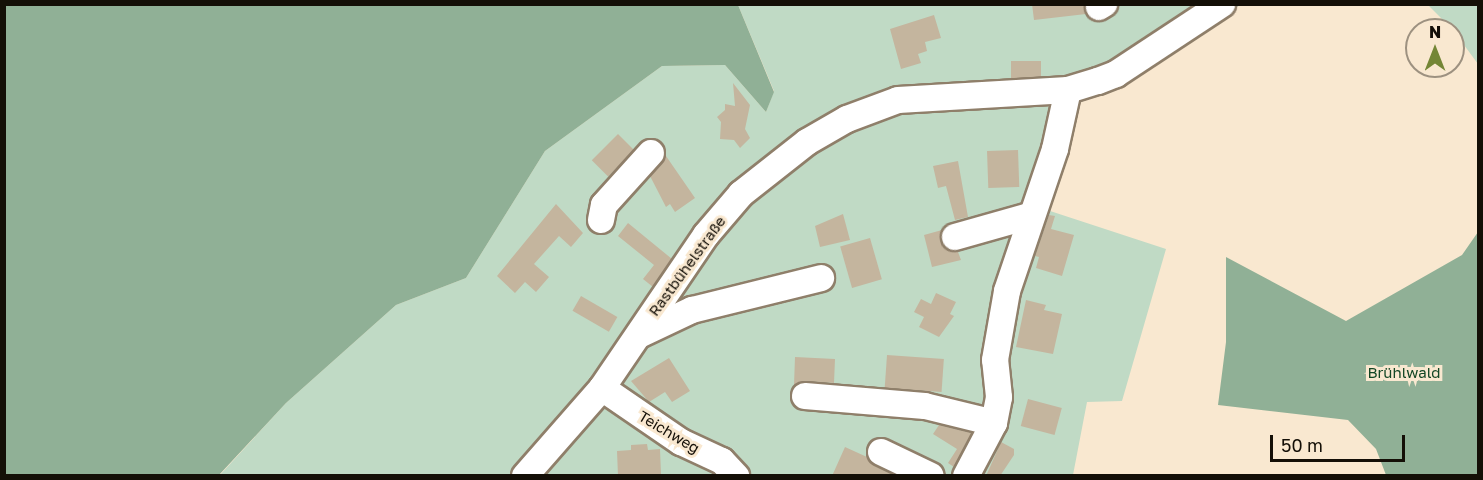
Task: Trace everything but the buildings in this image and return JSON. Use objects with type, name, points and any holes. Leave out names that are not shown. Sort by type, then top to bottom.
[{"type":"street","name":"Rastbühelstraße","points":[[525,476],[602,388],[706,235],[741,194],[824,131],[868,109],[898,100],[1068,90],[1116,74],[1222,4]]},
{"type":"street","points":[[966,476],[994,423],[999,397],[995,360],[1007,291],[1029,216],[1055,149],[1068,90]]},
{"type":"street","points":[[602,220],[604,205],[651,153]]},
{"type":"street","points":[[955,237],[1029,216]]},
{"type":"street","points":[[639,335],[692,310],[821,278]]},
{"type":"street","name":"Teichweg","points":[[602,388],[681,442],[722,461],[736,476]]},
{"type":"street","points":[[805,396],[925,406],[994,423]]},
{"type":"street","points":[[881,452],[931,476]]},
{"type":"green space","points":[[4,5],[738,5],[774,92],[766,112],[725,65],[662,66],[545,151],[466,278],[396,305],[286,403],[219,475],[5,475]]},
{"type":"green space","points":[[738,5],[1240,5],[1130,79],[1076,98],[1044,209],[1166,249],[1122,401],[1087,402],[1073,475],[219,476],[286,403],[396,305],[466,278],[545,151],[662,66],[725,65],[766,112],[774,91]]},
{"type":"green space","points":[[1428,5],[1478,5],[1478,64],[1465,46],[1465,18],[1441,18]]},
{"type":"green space","name":"Brühlwald","points":[[1478,232],[1478,475],[1386,475],[1376,449],[1348,420],[1218,405],[1226,342],[1226,257],[1346,321],[1462,255]]}]
